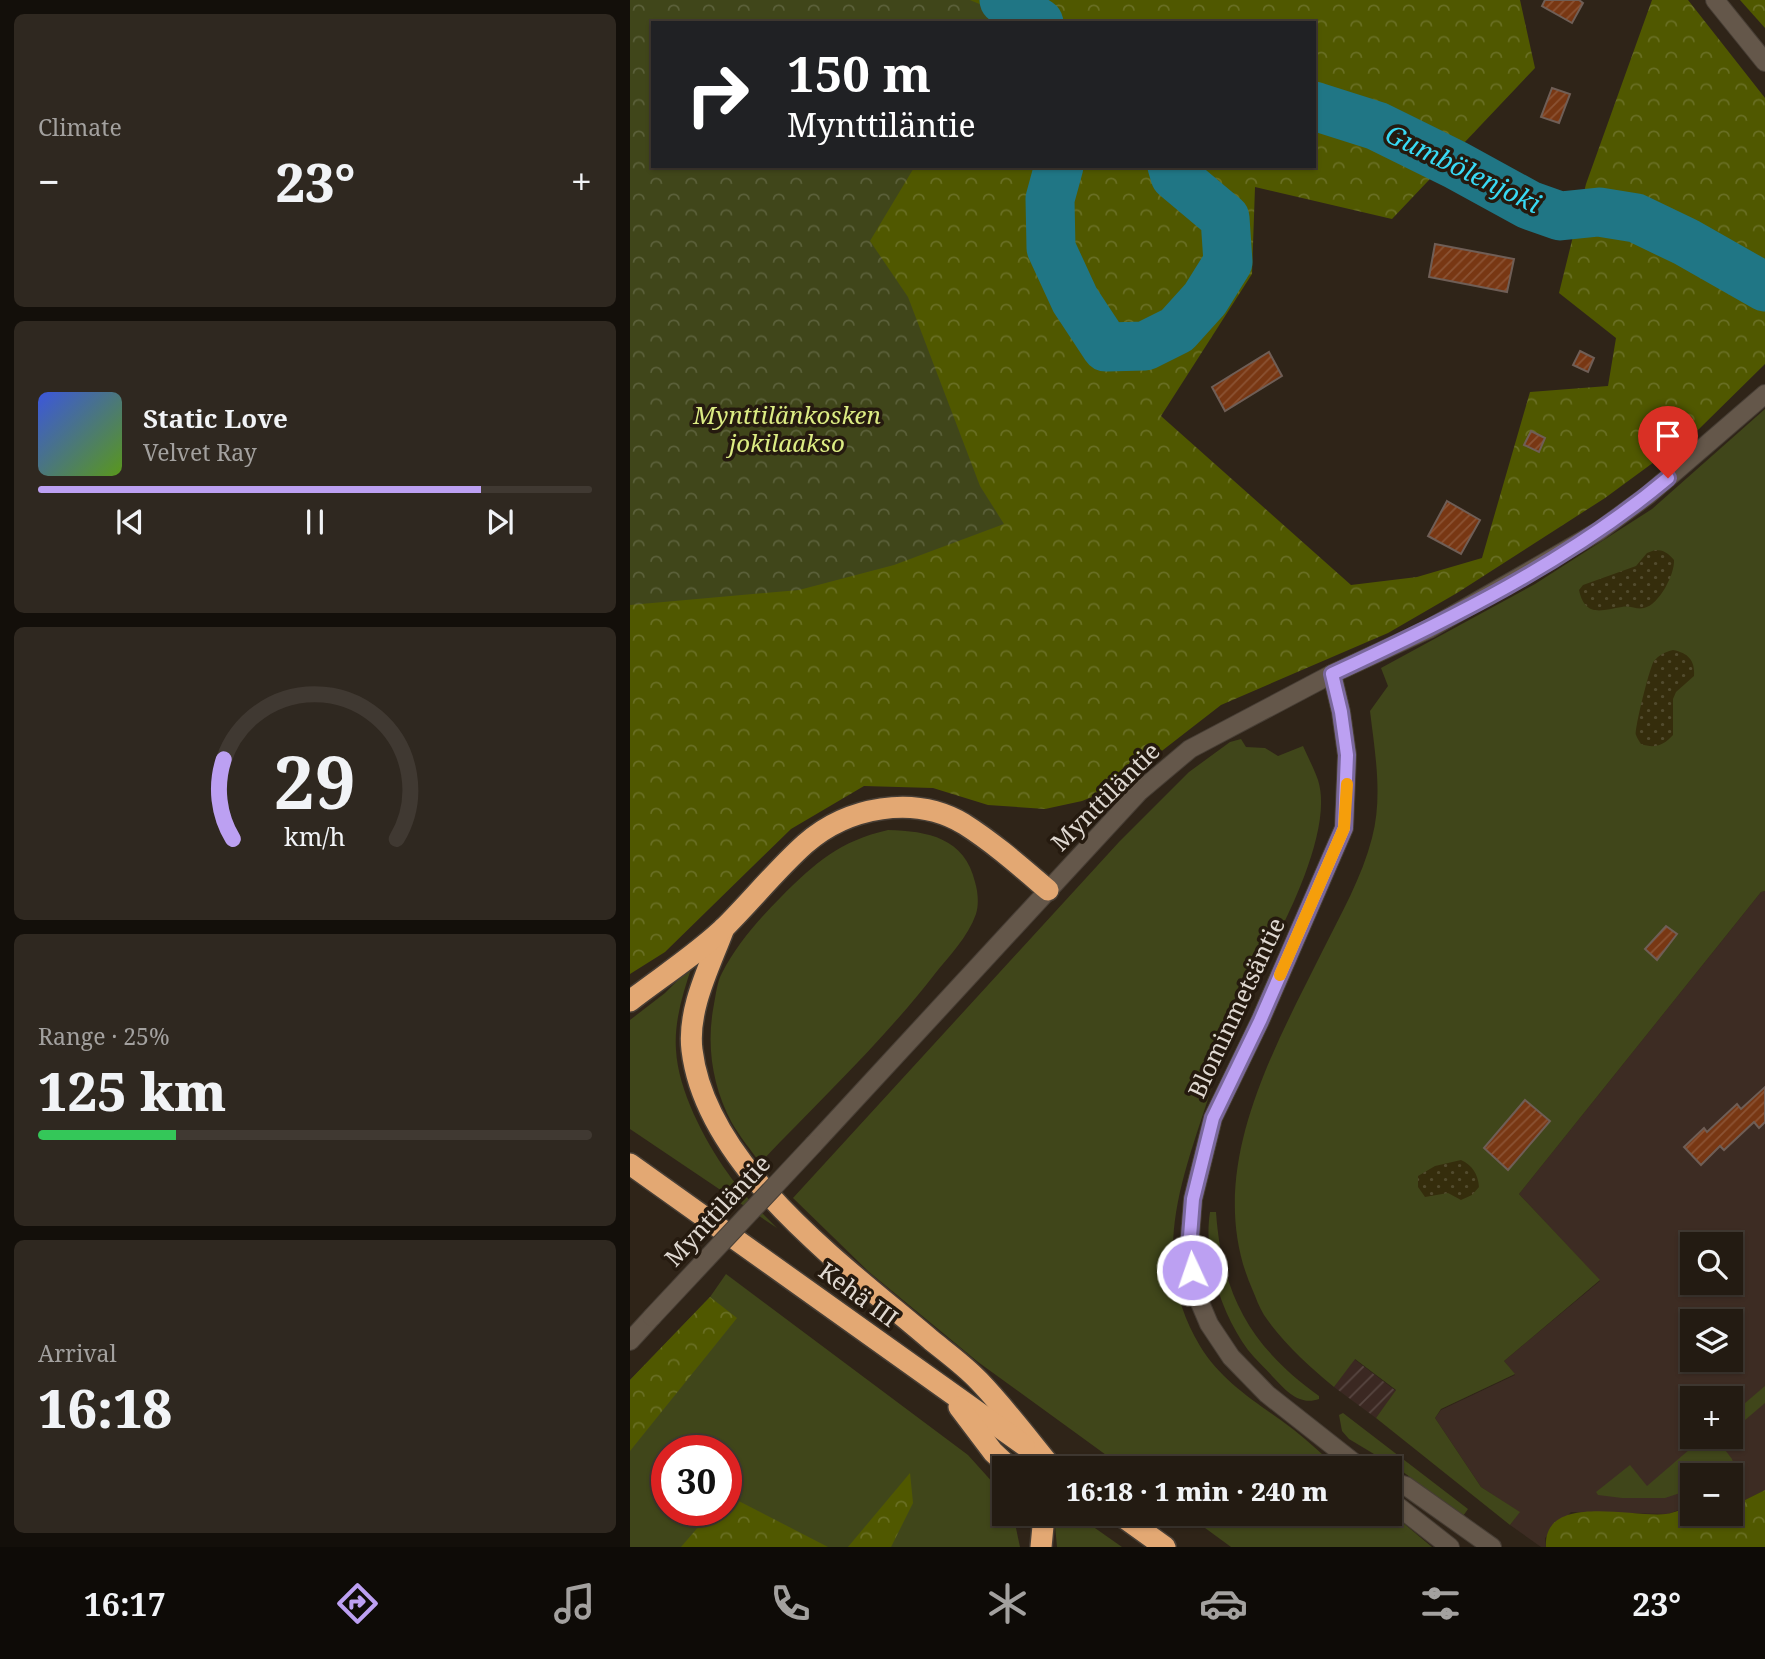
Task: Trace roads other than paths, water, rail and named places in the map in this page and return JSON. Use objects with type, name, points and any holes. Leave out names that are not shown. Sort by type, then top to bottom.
[{"type":"highway","points":[[630,1001],[724,928],[806,843],[861,812],[893,806],[927,810],[962,823],[1048,890]]},
{"type":"highway","points":[[724,928],[695,1009],[691,1048],[698,1084],[719,1128],[748,1170],[807,1234],[979,1381],[1044,1456]]},
{"type":"highway","name":"Kehä III","points":[[630,1164],[1039,1456]]},
{"type":"highway","points":[[947,1392],[997,1456]]},
{"type":"highway","points":[[1041,1547],[1043,1526]]},
{"type":"highway","points":[[1136,1526],[1165,1547]]},
{"type":"street","points":[[1715,0],[1765,62]]},
{"type":"street","name":"Mynttiläntie","points":[[630,1342],[1140,791],[1190,749],[1332,674],[1464,610],[1599,531],[1648,495],[1765,394]]},
{"type":"street","name":"Blominmetsäntie","points":[[1332,674],[1347,755],[1344,828],[1260,1021],[1213,1118],[1193,1199],[1189,1249],[1195,1291],[1209,1324],[1231,1357],[1267,1394],[1346,1456]]},
{"type":"street","points":[[1402,1485],[1492,1547]]},
{"type":"street","points":[[1402,1509],[1450,1547]]},
{"type":"waterway","name":"Gumbölenjoki","points":[[1004,0],[1036,21]]},
{"type":"waterway","name":"Gumbölenjoki","points":[[1316,107],[1377,126],[1529,205],[1560,216],[1599,212],[1636,218],[1686,242],[1765,287]]},
{"type":"waterway","name":"Gumbölenjoki","points":[[1058,168],[1050,199],[1051,248],[1075,300],[1106,347],[1145,346],[1177,330],[1205,299],[1228,262],[1225,218],[1175,176],[1173,168]]},
{"type":"park label","name":"Mynttilänkosken jokilaakso","points":[[787,430]]}]
